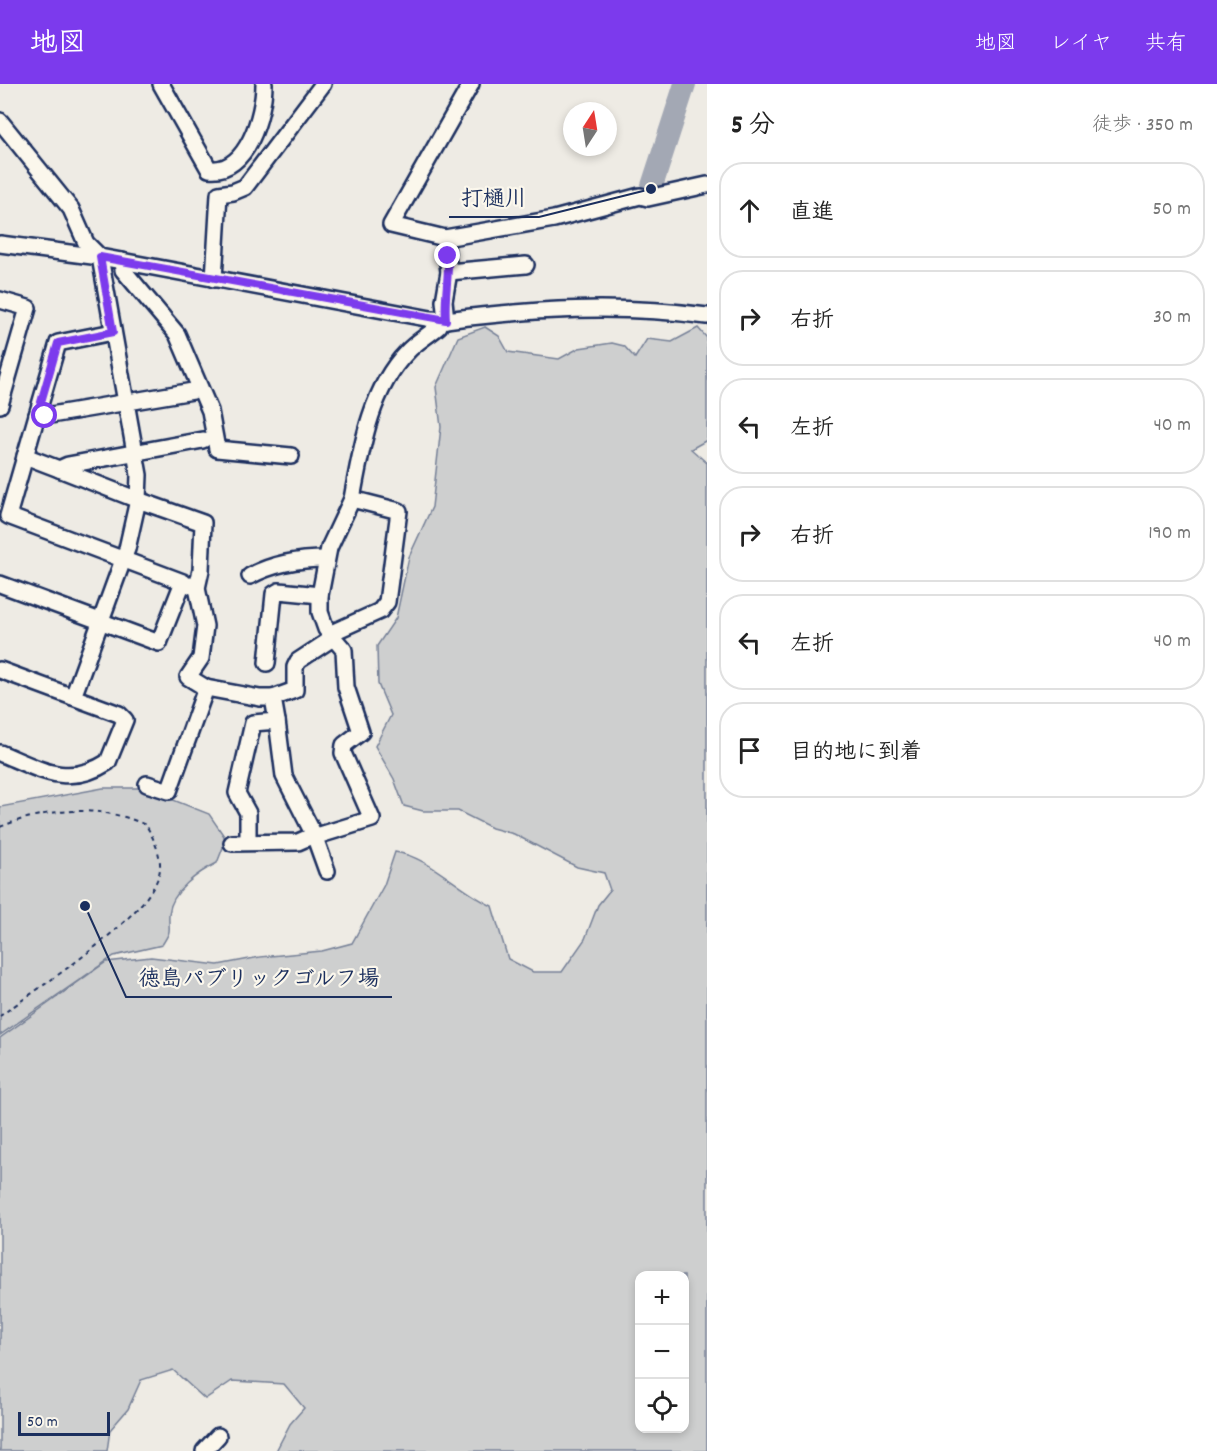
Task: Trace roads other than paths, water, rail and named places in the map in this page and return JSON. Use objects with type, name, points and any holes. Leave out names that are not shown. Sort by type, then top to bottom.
[{"type":"street","points":[[161,84],[209,169],[220,170],[232,164],[256,132],[263,108],[264,84]]},
{"type":"street","points":[[219,194],[245,187],[323,84]]},
{"type":"street","points":[[469,85],[391,225],[445,238],[554,219],[640,196],[648,198],[707,185]]},
{"type":"street","points":[[0,121],[71,209],[86,243],[100,257],[140,475],[138,500],[123,560],[73,697]]},
{"type":"street","points":[[214,279],[220,170]]},
{"type":"street","points":[[277,721],[253,723],[237,793],[248,813],[240,843],[298,842],[314,835],[372,819],[345,762],[344,746],[361,732],[346,687],[344,650],[321,620],[320,595],[326,559],[352,500],[364,436],[377,398],[404,354],[439,326],[443,320],[449,272],[445,238]]},
{"type":"street","points":[[0,244],[100,257],[443,320],[563,309],[650,309],[707,316]]},
{"type":"street","points":[[122,261],[123,270],[177,334],[210,411],[217,449],[291,456]]},
{"type":"street","points":[[449,272],[526,265]]},
{"type":"street","points":[[0,300],[28,308],[0,405]]},
{"type":"street","points":[[113,332],[58,343],[8,516],[190,585],[205,626],[201,658],[189,677],[206,688],[273,698],[295,690],[295,667],[298,661],[331,636],[380,612],[387,603],[399,511],[352,500]]},
{"type":"street","points":[[37,416],[193,391]]},
{"type":"street","points":[[59,469],[68,465],[203,440]]},
{"type":"street","points":[[0,584],[159,643],[190,585],[201,570],[203,523],[25,456]]},
{"type":"street","points":[[250,576],[268,566],[326,559]]},
{"type":"street","points":[[267,663],[274,594],[279,591],[320,595]]},
{"type":"street","points":[[0,670],[119,714],[125,720],[108,762],[78,775],[61,776],[0,753]]},
{"type":"street","points":[[147,784],[169,792],[206,688]]},
{"type":"street","points":[[273,698],[284,776],[314,835],[327,871]]},
{"type":"street","points":[[204,1451],[218,1436]]},
{"type":"waterway","points":[[651,189],[685,84]]},
{"type":"place","name":"打樋川","points":[[651,189]]},
{"type":"place","name":"徳島パブリックゴルフ場","points":[[85,906]]}]
